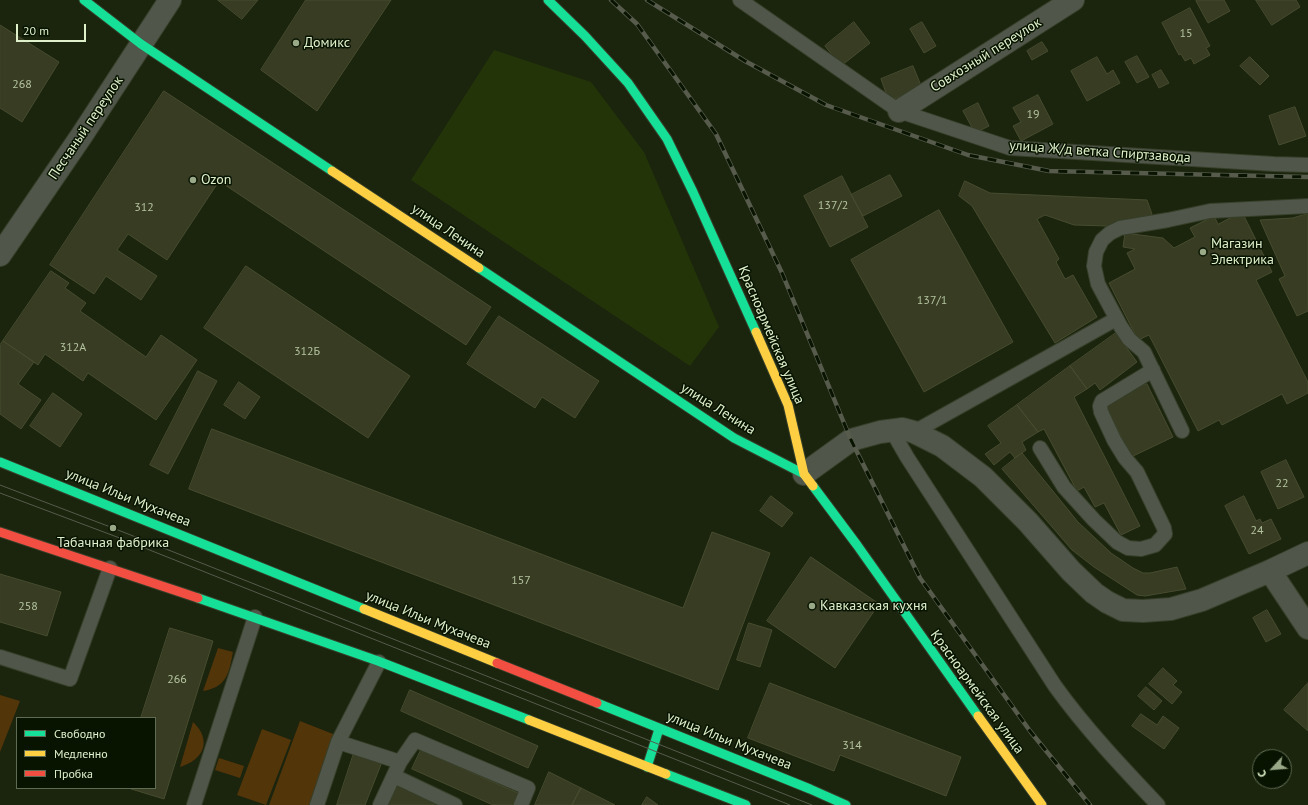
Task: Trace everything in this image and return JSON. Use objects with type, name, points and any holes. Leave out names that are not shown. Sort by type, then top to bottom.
[{"type":"main road","name":"улица Ленина","points":[[84,0],[141,44],[734,438],[804,474]]},
{"type":"main road","name":"Красноармейская улица","points":[[548,0],[585,36],[628,84],[667,139],[693,192],[788,405],[804,474],[857,545],[1004,754],[1042,805]]},
{"type":"main road","name":"улица Ильи Мухачева","points":[[0,462],[660,729],[810,788],[846,805]]},
{"type":"main road","points":[[0,532],[254,616],[379,662],[647,767],[661,774],[746,805]]},
{"type":"main road","points":[[647,767],[660,729]]},
{"type":"street","name":"Песчаный переулок","points":[[0,255],[82,135],[170,0]]},
{"type":"street","name":"Совхозный переулок","points":[[899,111],[1073,0]]},
{"type":"street","points":[[804,474],[851,440],[880,432],[903,429],[914,432],[942,446],[983,477],[1028,522],[1071,571],[1094,593],[1123,610],[1143,611],[1171,609],[1202,600],[1308,553]]},
{"type":"street","points":[[1270,571],[1308,628]]},
{"type":"lane","name":"улица Ж/д ветка Спиртзавода","points":[[740,0],[899,111],[1010,148],[1308,165]]},
{"type":"lane","points":[[1182,431],[1144,352],[1129,339],[1116,319],[1098,284],[1094,266],[1096,252],[1102,240],[1116,229],[1210,211],[1308,206]]},
{"type":"lane","points":[[914,432],[1116,319]]},
{"type":"lane","points":[[1040,448],[1064,487],[1094,520],[1117,542],[1128,548],[1141,550],[1155,545],[1165,534],[1164,528],[1137,472],[1125,458],[1114,440],[1101,412],[1100,406],[1102,401],[1106,398],[1152,370]]},
{"type":"lane","points":[[892,431],[924,484],[1069,706],[1102,746],[1158,805]]},
{"type":"lane","points":[[0,657],[70,679],[110,568]]},
{"type":"lane","points":[[194,805],[254,616]]},
{"type":"lane","points":[[317,805],[338,742],[379,662]]},
{"type":"lane","points":[[380,805],[400,762],[416,740],[528,788],[521,805]]},
{"type":"lane","points":[[338,742],[400,762]]},
{"type":"lane","points":[[394,776],[455,805]]},
{"type":"shaded area","points":[[494,50],[591,82],[644,152],[719,327],[690,366],[411,180]]},
{"type":"shaded area","points":[[218,648],[233,652],[228,673],[226,678],[217,686],[203,691]]},
{"type":"shaded area","points":[[0,695],[20,701],[0,752]]},
{"type":"shaded area","points":[[300,721],[338,736],[312,805],[269,805]]},
{"type":"shaded area","points":[[193,722],[203,736],[203,749],[195,760],[180,767]]},
{"type":"shaded area","points":[[262,729],[291,740],[266,805],[237,795]]},
{"type":"shaded area","points":[[219,758],[244,766],[240,778],[215,770]]},
{"type":"building","points":[[218,0],[258,0],[242,19]]},
{"type":"building","points":[[306,0],[391,0],[317,111],[261,70]]},
{"type":"building","points":[[1224,0],[1230,11],[1208,23],[1196,1]]},
{"type":"building","points":[[1256,0],[1296,0],[1300,7],[1272,25]]},
{"type":"building","points":[[1190,8],[1210,46],[1206,48],[1210,55],[1194,64],[1191,58],[1185,61],[1181,54],[1179,55],[1162,23]]},
{"type":"building","points":[[854,22],[870,43],[841,66],[825,46]]},
{"type":"building","points":[[922,22],[936,46],[924,53],[910,29]]},
{"type":"building","points":[[0,25],[59,62],[22,122],[0,108]]},
{"type":"building","points":[[1042,42],[1048,51],[1032,60],[1027,51]]},
{"type":"building","points":[[1137,56],[1149,77],[1137,83],[1125,62]]},
{"type":"building","points":[[1097,57],[1107,74],[1113,70],[1120,83],[1087,101],[1071,71]]},
{"type":"building","points":[[1250,57],[1269,76],[1260,85],[1240,66]]},
{"type":"building","points":[[913,66],[922,88],[889,101],[881,79]]},
{"type":"building","points":[[1161,70],[1169,83],[1159,88],[1152,75]]},
{"type":"building","points":[[164,91],[491,307],[466,345],[219,181],[167,260],[128,234],[117,250],[157,276],[141,300],[106,276],[94,294],[50,265]]},
{"type":"building","points":[[1038,95],[1053,124],[1021,141],[1013,126],[1021,122],[1013,108]]},
{"type":"building","points":[[978,103],[989,126],[975,133],[963,111]]},
{"type":"building","points":[[1295,107],[1306,136],[1279,145],[1269,116]]},
{"type":"building","points":[[890,175],[902,196],[863,216],[851,195]]},
{"type":"building","points":[[842,176],[868,227],[830,247],[804,196]]},
{"type":"building","points":[[965,181],[990,193],[1147,200],[1152,214],[1142,220],[1122,221],[1107,226],[1074,225],[1045,215],[1037,219],[1059,259],[1056,262],[1065,279],[1073,275],[1097,317],[1055,343],[972,206],[959,196]]},
{"type":"building","points":[[939,210],[1013,342],[924,392],[851,260]]},
{"type":"building","points":[[1242,212],[1272,272],[1256,280],[1308,382],[1308,393],[1287,404],[1282,394],[1222,425],[1219,420],[1198,431],[1149,335],[1138,340],[1109,283],[1135,269],[1127,253],[1135,249],[1123,247],[1125,233],[1163,238],[1174,248],[1195,237],[1190,228],[1214,216],[1218,224]]},
{"type":"building","points":[[1308,214],[1308,311],[1297,316],[1279,279],[1285,276],[1260,220],[1292,218]]},
{"type":"building","points":[[246,266],[410,376],[368,438],[204,328]]},
{"type":"building","points":[[51,271],[69,283],[65,288],[86,303],[80,311],[146,357],[161,335],[197,360],[156,420],[88,373],[83,381],[45,354],[38,365],[3,341]]},
{"type":"building","points":[[499,316],[599,381],[575,418],[542,397],[535,408],[467,364]]},
{"type":"building","points":[[1116,333],[1137,362],[1100,390],[1095,383],[1087,389],[1070,366]]},
{"type":"building","points":[[3,341],[34,362],[18,384],[41,400],[21,429],[0,414],[0,345]]},
{"type":"building","points":[[1070,366],[1087,389],[1074,397],[1140,526],[1121,535],[1104,503],[1095,507],[1084,487],[1077,491],[1044,429],[1038,432],[1017,405]]},
{"type":"building","points":[[198,371],[217,381],[168,474],[150,465]]},
{"type":"building","points":[[239,382],[260,397],[245,419],[224,405]]},
{"type":"building","points":[[1147,384],[1173,437],[1131,457],[1105,404]]},
{"type":"building","points":[[53,393],[82,414],[60,447],[30,426]]},
{"type":"building","points":[[1017,405],[1038,432],[1022,442],[1026,450],[1015,458],[1010,452],[994,465],[985,454],[1001,443],[988,426]]},
{"type":"building","points":[[212,429],[683,608],[712,532],[770,553],[718,690],[189,489]]},
{"type":"building","points":[[1022,453],[1078,522],[1111,553],[1143,573],[1150,573],[1177,567],[1186,589],[1145,596],[1137,595],[1094,567],[1072,550],[1002,469]]},
{"type":"building","points":[[1286,460],[1304,497],[1278,509],[1261,472]]},
{"type":"building","points":[[771,496],[793,513],[782,527],[760,511]]},
{"type":"building","points":[[1244,496],[1256,521],[1260,519],[1262,523],[1271,519],[1281,539],[1249,554],[1225,506]]},
{"type":"building","points":[[811,557],[879,604],[835,668],[767,621]]},
{"type":"building","points":[[0,574],[61,592],[47,636],[0,622]]},
{"type":"building","points":[[1267,610],[1281,634],[1266,642],[1253,618]]},
{"type":"building","points":[[749,623],[772,630],[760,667],[737,660]]},
{"type":"building","points":[[170,628],[213,641],[164,799],[131,789],[156,789],[156,717],[141,717]]},
{"type":"building","points":[[1163,668],[1177,681],[1173,685],[1182,692],[1172,704],[1149,684]]},
{"type":"building","points":[[770,683],[961,757],[946,796],[840,755],[834,771],[748,738]]},
{"type":"building","points":[[1308,683],[1308,731],[1284,710]]},
{"type":"building","points":[[1146,687],[1162,701],[1154,710],[1138,696]]},
{"type":"building","points":[[410,690],[538,746],[528,768],[401,711]]},
{"type":"building","points":[[1141,714],[1157,725],[1163,716],[1179,728],[1164,749],[1132,726]]},
{"type":"building","points":[[421,750],[518,793],[513,805],[493,805],[412,769]]},
{"type":"building","points":[[354,753],[382,762],[365,805],[337,805]]},
{"type":"building","points":[[549,772],[581,788],[572,805],[535,805]]},
{"type":"building","points":[[399,783],[446,805],[389,805]]},
{"type":"building","points":[[581,788],[615,805],[572,805]]},
{"type":"building","points":[[647,797],[658,805],[642,805]]},
{"type":"tram line","points":[[0,485],[113,528],[812,805]]},
{"type":"tram line","points":[[0,493],[117,537],[790,805]]},
{"type":"railway","points":[[611,0],[637,24],[716,134],[782,273],[851,440],[920,578],[1030,731],[1090,805]]},
{"type":"railway","points":[[647,0],[745,61],[826,105],[968,155],[1049,171],[1308,177]]},
{"type":"traffic: fast","points":[[84,0],[141,44],[332,171]]},
{"type":"traffic: fast","points":[[548,0],[585,36],[628,83],[667,139],[693,192],[756,332]]},
{"type":"traffic: fast","points":[[479,268],[734,438],[804,474]]},
{"type":"traffic: fast","points":[[0,462],[364,609]]},
{"type":"traffic: fast","points":[[813,486],[857,545],[978,716]]},
{"type":"traffic: fast","points":[[198,598],[378,661],[529,720]]},
{"type":"traffic: fast","points":[[597,703],[846,805]]},
{"type":"traffic: fast","points":[[647,767],[659,729]]},
{"type":"traffic: fast","points":[[666,774],[746,805]]},
{"type":"traffic: slow","points":[[332,171],[479,268]]},
{"type":"traffic: slow","points":[[756,332],[788,405],[804,474],[813,486]]},
{"type":"traffic: slow","points":[[364,609],[497,663]]},
{"type":"traffic: slow","points":[[978,716],[1042,805]]},
{"type":"traffic: slow","points":[[529,720],[666,774]]},
{"type":"traffic: jam","points":[[0,532],[198,598]]},
{"type":"traffic: jam","points":[[497,663],[597,703]]},
{"type":"place","name":"Домикс","points":[[296,43]]},
{"type":"place","name":"Ozon","points":[[193,180]]},
{"type":"place","name":"Магазин Электрика","points":[[1203,252]]},
{"type":"place","name":"Табачная фабрика","points":[[113,528]]},
{"type":"place","name":"Кавказская кухня","points":[[812,606]]}]
